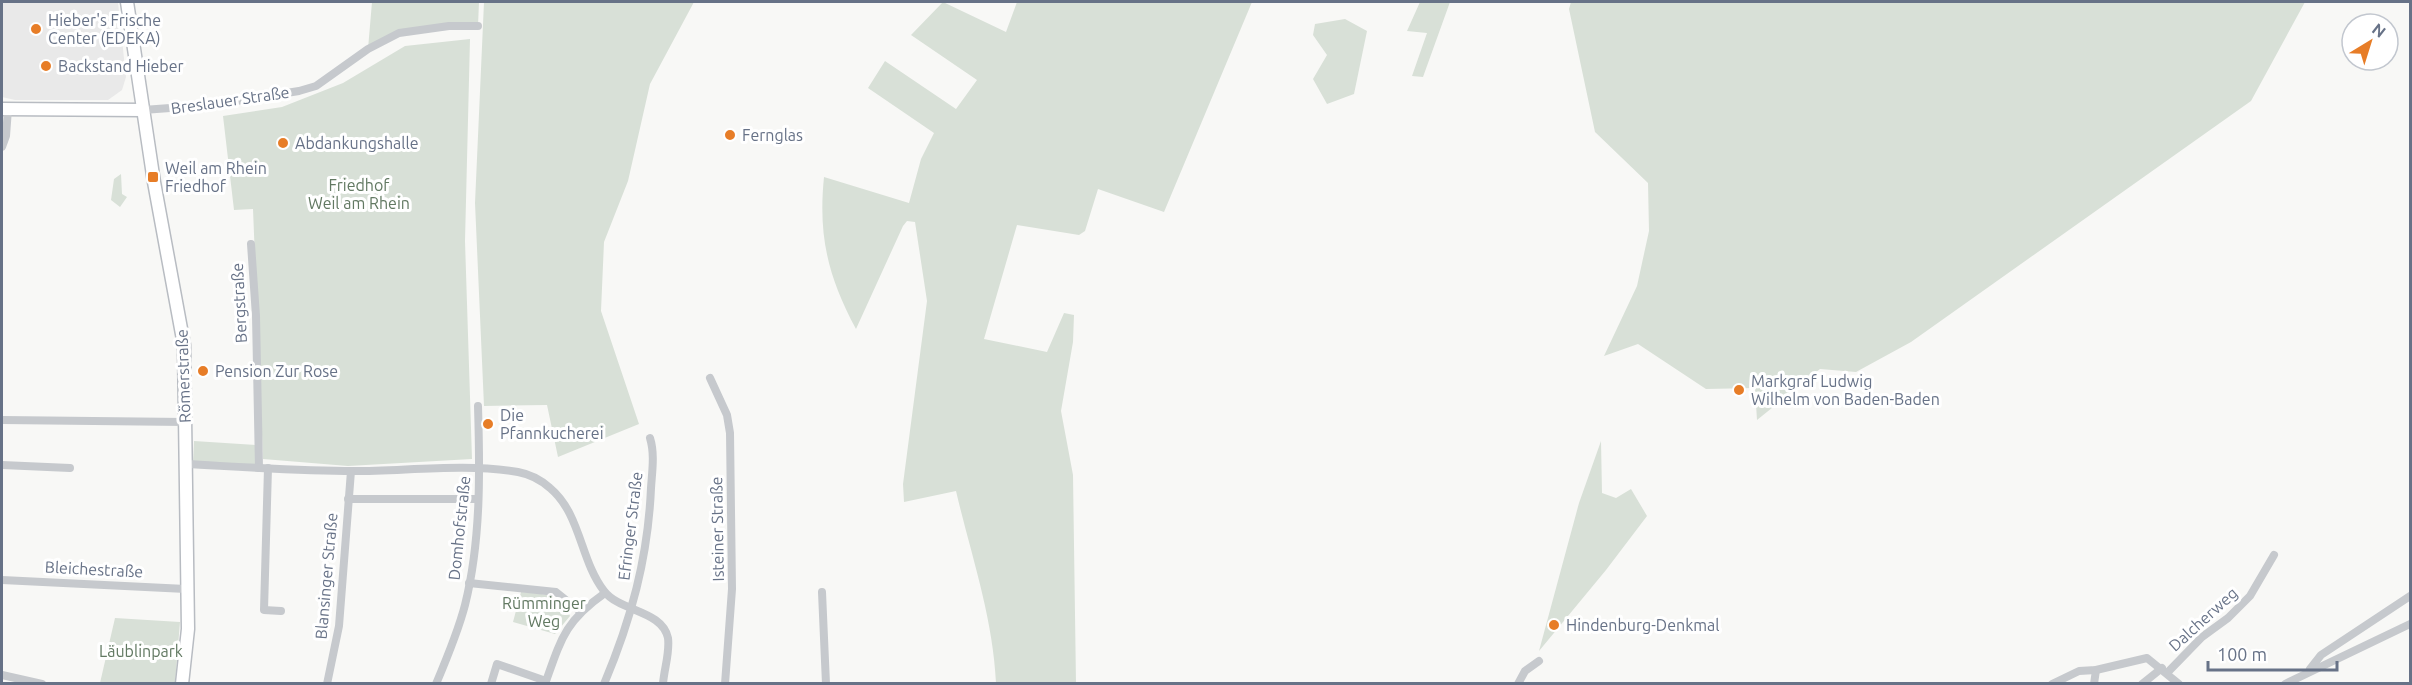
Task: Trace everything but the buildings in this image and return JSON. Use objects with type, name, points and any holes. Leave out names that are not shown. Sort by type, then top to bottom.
[{"type":"street","name":"Römerstraße","points":[[128,2],[161,224],[184,345],[188,629],[182,684]]},
{"type":"street","name":"Breslauer Straße","points":[[5,109],[143,110],[221,104],[299,91],[316,86],[368,49],[399,33],[449,26],[478,26]]},
{"type":"street","points":[[2,147],[6,136],[5,109]]},
{"type":"street","name":"Bergstraße","points":[[250,244],[263,468],[264,610],[281,611]]},
{"type":"street","name":"Isteiner Straße","points":[[710,378],[727,415],[730,433],[732,589],[725,684]]},
{"type":"street","name":"Domhofstraße","points":[[436,684],[456,633],[469,583],[480,469],[478,406]]},
{"type":"street","points":[[2,420],[185,422]]},
{"type":"street","name":"Efringer Straße","points":[[604,684],[644,566],[653,448],[650,438]]},
{"type":"street","points":[[186,464],[351,471],[480,469],[521,472],[537,478],[555,492],[569,512],[596,578],[605,593],[630,609],[657,621],[664,629],[668,646],[663,684]]},
{"type":"street","points":[[2,465],[70,468]]},
{"type":"street","name":"Blansinger Straße","points":[[327,684],[339,626],[351,471]]},
{"type":"street","points":[[348,499],[477,499]]},
{"type":"street","name":"Dalcherweg","points":[[2142,684],[2165,670],[2202,637],[2228,618],[2250,596],[2274,555]]},
{"type":"street","name":"Bleichestraße","points":[[2,580],[186,589]]},
{"type":"street","points":[[469,583],[556,592],[581,612]]},
{"type":"street","points":[[822,592],[826,684]]},
{"type":"street","points":[[491,684],[497,664],[545,682],[561,638],[581,612],[605,593]]},
{"type":"street","points":[[2307,672],[2321,655],[2410,596]]},
{"type":"street","points":[[2285,684],[2410,624]]},
{"type":"street","points":[[2052,684],[2079,671],[2096,670],[2147,657],[2180,684]]},
{"type":"street","points":[[1518,684],[1525,671],[1539,661]]},
{"type":"street","points":[[2094,684],[2096,670]]},
{"type":"street","points":[[2,675],[42,684]]},
{"type":"shaded area","points":[[2,2],[118,2],[126,77],[122,90],[108,100],[15,100],[2,97]]},
{"type":"green space","points":[[372,2],[479,2],[478,26],[413,30],[368,49]]},
{"type":"green space","points":[[484,2],[694,2],[650,84],[628,181],[604,242],[601,311],[639,424],[558,457],[547,405],[484,406],[475,203]]},
{"type":"green space","points":[[943,2],[1006,32],[1017,2],[1252,2],[1164,212],[1098,189],[1085,231],[1079,235],[1017,225],[984,339],[1047,352],[1064,313],[1074,315],[1073,342],[1061,411],[1073,475],[1076,683],[996,683],[986,610],[956,491],[904,502],[903,484],[927,301],[915,222],[907,221],[903,226],[856,329],[838,292],[827,256],[823,218],[824,177],[909,203],[921,159],[934,133],[868,88],[885,61],[956,109],[977,80],[911,35]]},
{"type":"green space","points":[[1420,2],[1450,2],[1423,77],[1412,76],[1427,33],[1407,31]]},
{"type":"green space","points":[[1571,2],[2305,2],[2251,101],[1911,342],[1856,372],[1820,369],[1757,420],[1755,388],[1706,389],[1638,344],[1604,356],[1637,286],[1649,231],[1648,183],[1595,132],[1569,9]]},
{"type":"green space","points":[[1345,19],[1367,31],[1354,94],[1327,104],[1313,79],[1327,55],[1313,35],[1315,24]]},
{"type":"green space","name":"Friedhof Weil am Rhein","points":[[470,39],[465,241],[472,459],[348,466],[263,459],[253,209],[234,210],[223,116],[282,107],[343,83],[405,46]]},
{"type":"green space","points":[[121,174],[122,194],[127,197],[120,207],[111,200],[114,179]]},
{"type":"green space","points":[[194,441],[258,445],[259,468],[193,464]]},
{"type":"green space","points":[[1601,441],[1602,493],[1616,498],[1631,489],[1647,516],[1539,651],[1579,503]]},
{"type":"green space","name":"Rümminger Weg","points":[[521,592],[550,596],[562,603],[570,616],[555,634],[513,622]]},
{"type":"green space","name":"Läublinpark","points":[[115,618],[180,622],[175,683],[100,683]]},
{"type":"place","name":"Hieber's Frische Center (EDEKA)","points":[[36,29]]},
{"type":"place","name":"Backstand Hieber","points":[[46,66]]},
{"type":"place","name":"Fernglas","points":[[730,135]]},
{"type":"place","name":"Abdankungshalle","points":[[283,143]]},
{"type":"place","name":"Weil am Rhein Friedhof","points":[[153,177]]},
{"type":"place","name":"Pension Zur Rose","points":[[203,371]]},
{"type":"place","name":"Markgraf Ludwig Wilhelm von Baden-Baden","points":[[1739,390]]},
{"type":"place","name":"Die Pfannkucherei","points":[[488,424]]},
{"type":"place","name":"Hindenburg-Denkmal","points":[[1554,625]]}]
